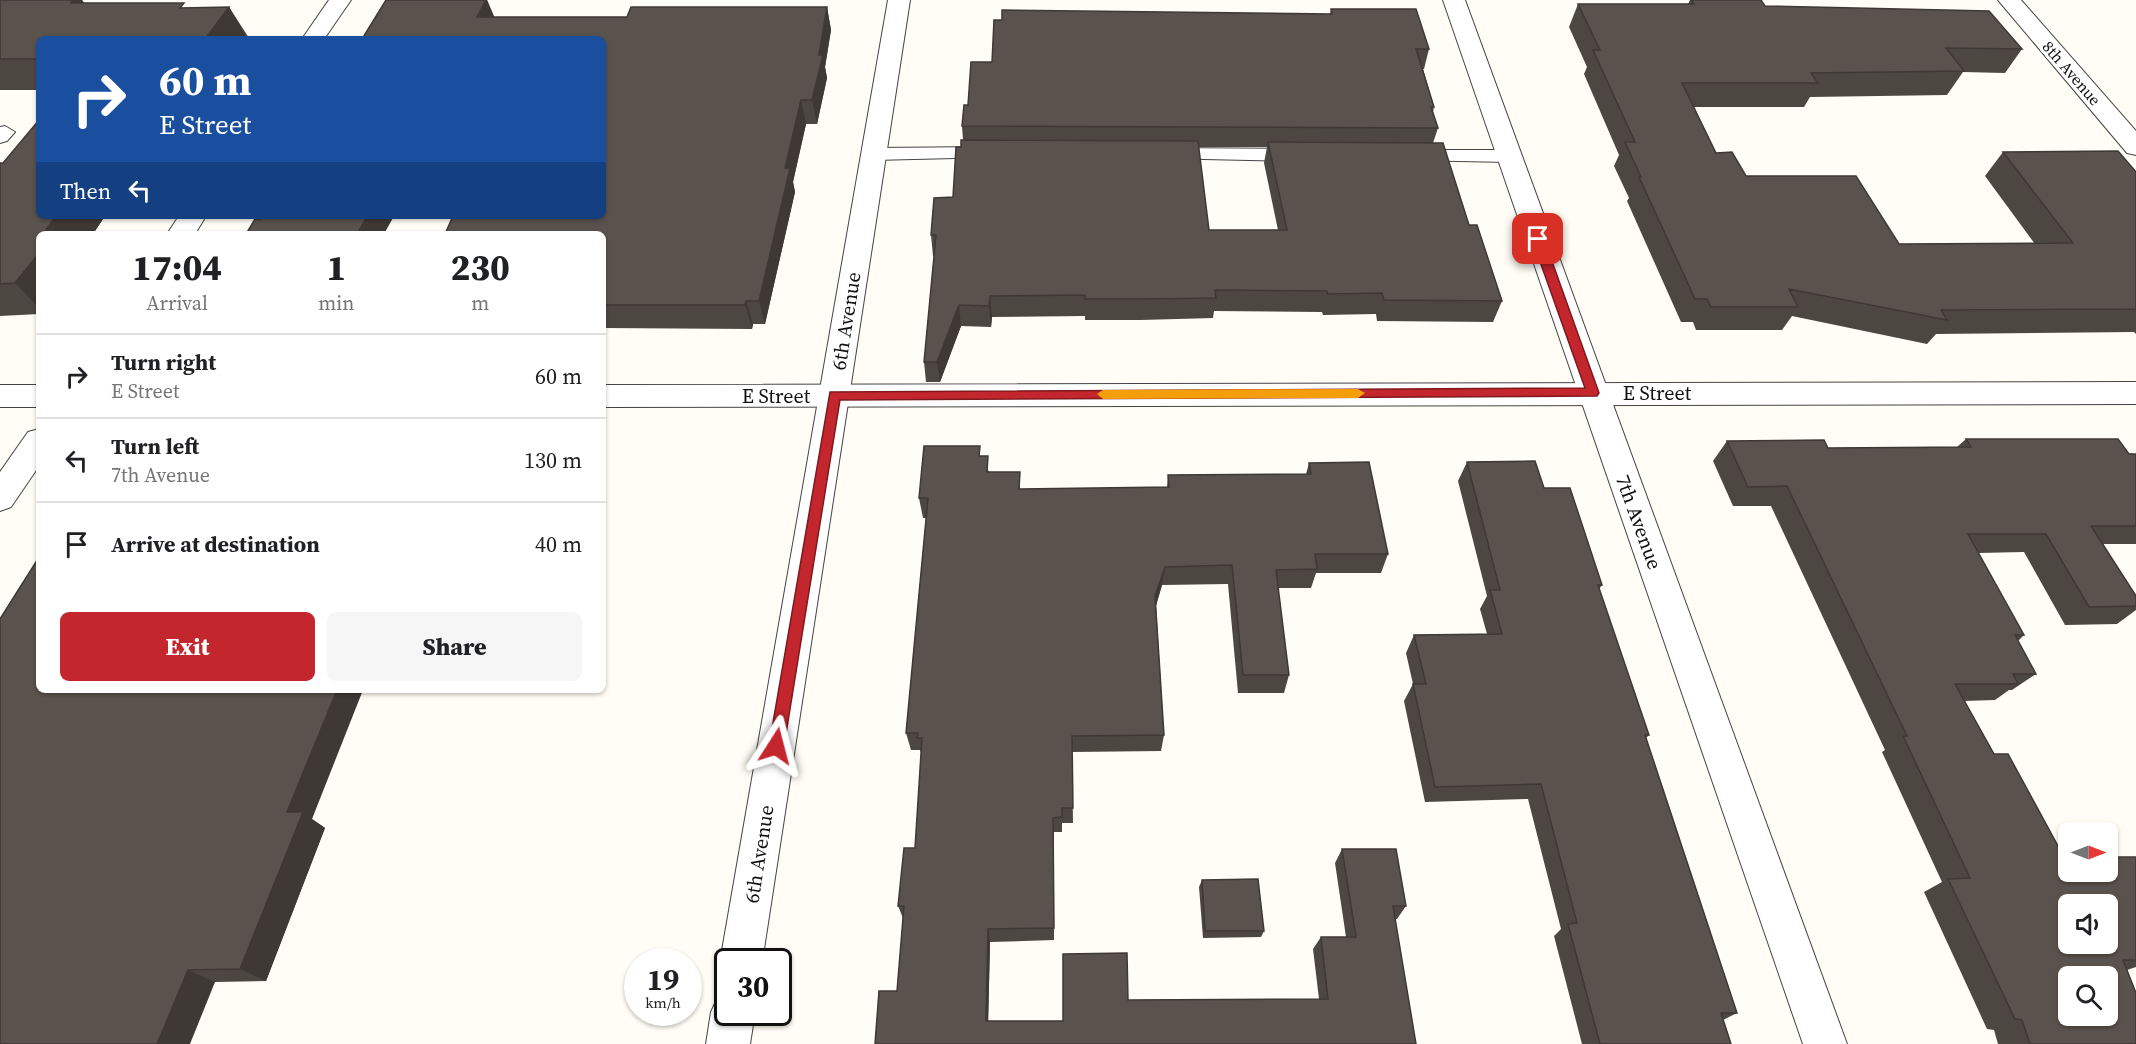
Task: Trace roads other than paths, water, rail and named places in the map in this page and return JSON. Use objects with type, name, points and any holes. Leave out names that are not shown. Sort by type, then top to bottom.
[{"type":"street","points":[[315,36],[340,0]]},
{"type":"street","name":"6th Avenue","points":[[743,948],[899,0]]},
{"type":"street","name":"7th Avenue","points":[[1454,0],[1825,1044]]},
{"type":"street","name":"8th Avenue","points":[[2009,0],[2136,147]]},
{"type":"street","name":"E Street","points":[[606,396],[2136,393]]},
{"type":"street","points":[[0,396],[36,396]]},
{"type":"street","points":[[0,498],[36,445]]},
{"type":"street","points":[[728,1044],[731,1026]]},
{"type":"lane","points":[[873,154],[1004,154]]},
{"type":"lane","points":[[1147,154],[1314,155]]},
{"type":"lane","points":[[1397,156],[1509,156]]}]
